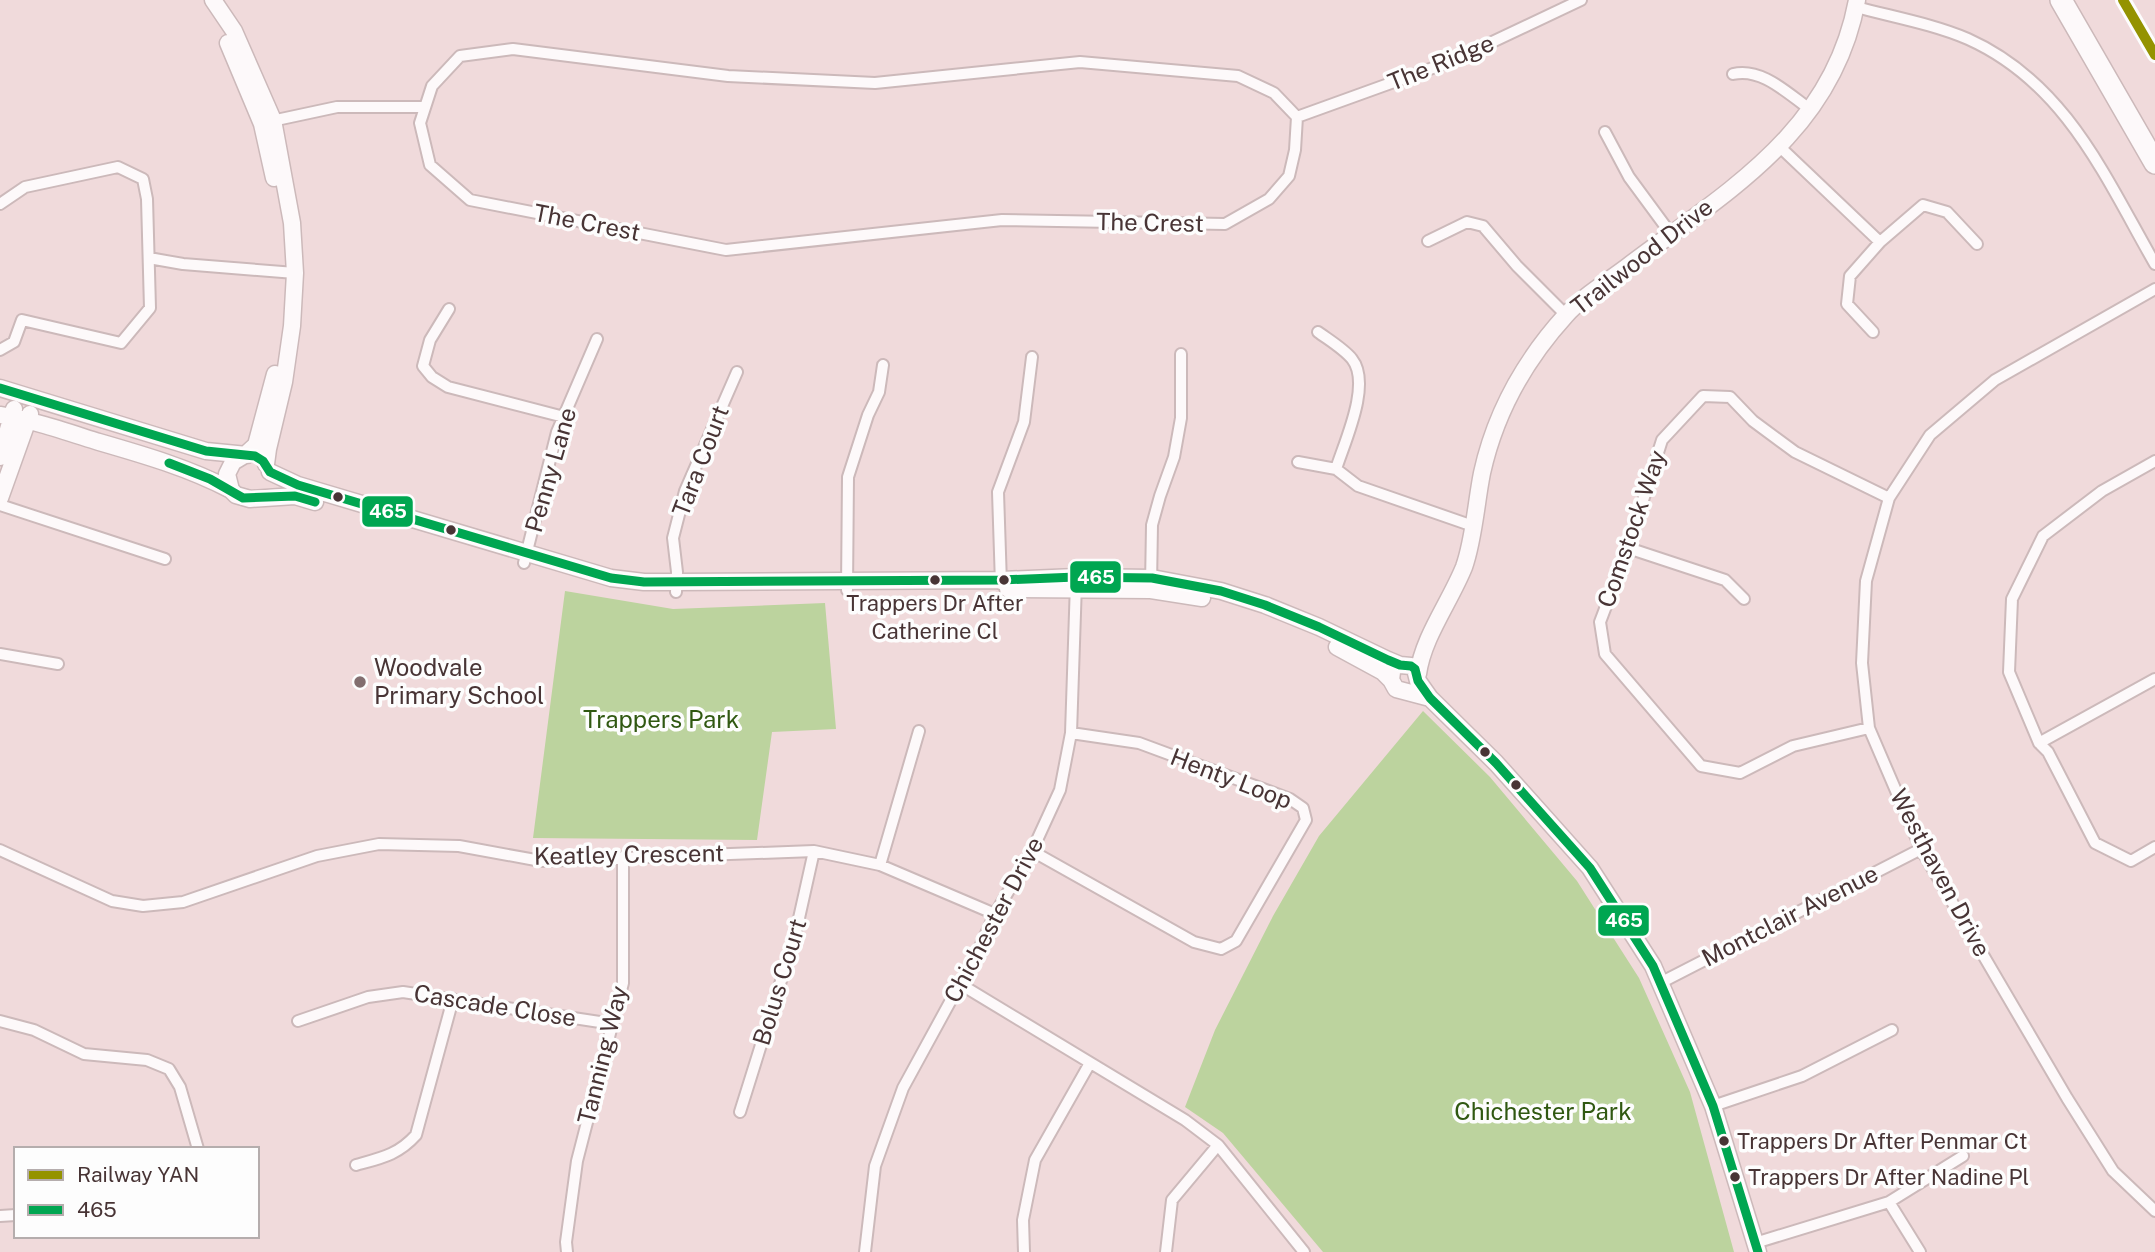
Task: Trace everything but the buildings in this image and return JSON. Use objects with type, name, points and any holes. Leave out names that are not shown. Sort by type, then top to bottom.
[{"type":"highway","points":[[2061,0],[2155,163]]},
{"type":"main road","points":[[201,0],[225,36],[267,122]]},
{"type":"main road","points":[[213,0],[234,30],[267,122],[292,223],[289,273],[274,380],[256,445],[236,460],[228,470],[227,478],[231,490]]},
{"type":"main road","name":"Trailwood Drive","points":[[1413,668],[1465,565],[1483,470],[1500,417],[1537,348],[1576,305],[1740,183],[1780,147],[1811,110],[1835,66],[1856,3]]},
{"type":"main road","points":[[257,497],[268,487],[268,468],[291,337],[289,273]]},
{"type":"main road","points":[[0,388],[206,451],[259,458],[268,468],[298,485],[611,587],[649,592],[676,587],[1151,584],[1221,591],[1265,605],[1413,668],[1430,698],[1496,763],[1590,868],[1653,966],[1713,1106],[1756,1248]]},
{"type":"main road","points":[[0,457],[13,418],[28,397]]},
{"type":"main road","points":[[13,418],[174,464],[210,479],[243,498],[295,496],[525,559]]},
{"type":"main road","points":[[0,498],[13,418]]},
{"type":"main road","points":[[1151,584],[1221,601],[1321,638],[1382,672],[1396,689],[1430,698]]},
{"type":"main road","points":[[1391,680],[1391,674],[1413,668]]},
{"type":"main road","points":[[1406,693],[1416,686],[1413,668]]},
{"type":"street","name":"The Ridge","points":[[1297,117],[1452,61],[1581,0]]},
{"type":"street","points":[[1856,3],[1961,36],[2003,57],[2034,81],[2060,107],[2077,130],[2155,264]]},
{"type":"street","name":"The Crest","points":[[513,49],[728,76],[875,83],[1080,62],[1238,76],[1274,93],[1297,117],[1295,150],[1289,176],[1269,199],[1225,224],[1002,220],[726,250],[470,200],[430,165],[419,123],[432,86],[460,56],[513,49]]},
{"type":"street","points":[[1733,74],[1746,71],[1766,79],[1811,110]]},
{"type":"street","points":[[267,122],[337,107],[425,107]]},
{"type":"street","points":[[1605,132],[1629,177],[1671,234]]},
{"type":"street","points":[[1780,147],[1880,242]]},
{"type":"street","points":[[0,204],[25,187],[118,167],[143,179],[147,199],[150,308],[121,343],[22,320],[14,342],[0,350]]},
{"type":"street","points":[[1872,332],[1847,304],[1850,276],[1880,242],[1923,205],[1947,212],[1977,244]]},
{"type":"street","points":[[1428,241],[1467,222],[1483,226],[1517,266],[1566,315]]},
{"type":"street","points":[[149,258],[183,264],[289,273]]},
{"type":"street","name":"Westhaven Drive","points":[[2155,289],[1995,380],[1930,435],[1889,498],[1866,581],[1863,663],[1868,727],[1921,849],[2067,1098],[2113,1171],[2155,1211]]},
{"type":"street","points":[[449,309],[430,340],[424,366],[432,377],[448,387],[564,417]]},
{"type":"street","points":[[1318,332],[1352,359],[1358,370],[1360,393],[1336,470]]},
{"type":"street","name":"Penny Lane","points":[[525,559],[558,432],[597,339]]},
{"type":"street","points":[[1151,584],[1152,525],[1174,457],[1181,418],[1181,354]]},
{"type":"street","points":[[1001,585],[998,492],[1024,422],[1032,357]]},
{"type":"street","points":[[847,586],[848,477],[868,415],[879,392],[883,365]]},
{"type":"street","name":"Tara Court","points":[[676,587],[673,538],[685,491],[737,372]]},
{"type":"street","name":"Comstock Way","points":[[1868,727],[1793,746],[1740,773],[1701,766],[1605,654],[1600,622],[1628,548],[1662,440],[1703,397],[1730,397],[1753,421],[1795,452],[1889,498]]},
{"type":"street","points":[[2155,461],[2102,491],[2043,536],[2012,599],[2009,672],[2039,743],[2048,752],[2095,843],[2131,861],[2155,847]]},
{"type":"street","points":[[1298,462],[1336,470],[1359,486],[1473,526]]},
{"type":"street","points":[[0,505],[165,559]]},
{"type":"street","points":[[1628,548],[1725,580],[1745,599]]},
{"type":"street","name":"Chichester Drive","points":[[865,1252],[875,1166],[903,1088],[995,914],[1032,851],[1060,790],[1071,733],[1076,584]]},
{"type":"street","points":[[0,654],[58,664]]},
{"type":"street","points":[[2039,743],[2155,679]]},
{"type":"street","points":[[880,864],[919,731]]},
{"type":"street","name":"Henty Loop","points":[[1032,851],[1194,942],[1221,949],[1236,941],[1306,820],[1303,808],[1290,799],[1139,743],[1071,733]]},
{"type":"street","name":"Keatley Crescent","points":[[0,850],[113,901],[143,906],[183,902],[317,856],[379,844],[459,846],[541,861],[814,851],[880,864],[995,914]]},
{"type":"street","name":"Montclair Avenue","points":[[1660,983],[1921,849]]},
{"type":"street","name":"Bolus Court","points":[[740,1112],[796,936],[814,851]]},
{"type":"street","name":"Tanning Way","points":[[567,1252],[576,1161],[623,983],[623,857]]},
{"type":"street","points":[[0,860],[18,858]]},
{"type":"street","points":[[960,984],[1185,1119],[1219,1145],[1304,1252]]},
{"type":"street","name":"Cascade Close","points":[[298,1021],[368,997],[403,992],[612,1024]]},
{"type":"street","points":[[356,1165],[387,1157],[405,1147],[416,1135],[453,999]]},
{"type":"street","points":[[0,1021],[34,1030],[84,1054],[147,1060],[169,1069],[180,1087],[197,1147]]},
{"type":"street","points":[[1713,1106],[1802,1076],[1892,1030]]},
{"type":"street","points":[[1024,1252],[1023,1220],[1035,1160],[1090,1063]]},
{"type":"street","points":[[1166,1252],[1172,1200],[1219,1145]]},
{"type":"street","points":[[1756,1248],[1889,1202],[1964,1156]]},
{"type":"street","points":[[1889,1202],[1920,1252]]},
{"type":"green space","name":"Trappers Park","points":[[565,591],[673,609],[825,603],[836,729],[772,732],[757,840],[533,838]]},
{"type":"green space","name":"Chichester Park","points":[[1423,711],[1490,777],[1577,881],[1639,978],[1690,1092],[1734,1252],[1323,1252],[1223,1133],[1185,1107],[1215,1030],[1273,916],[1319,836]]},
{"type":"rail line","name":"YAN","points":[[2123,0],[2155,55]]},
{"type":"transit line","name":"465","points":[[0,388],[206,451],[255,456],[263,461],[270,472],[298,485],[611,578],[644,582],[1152,578],[1221,591],[1265,605],[1388,660],[1411,666],[1430,698],[1496,763],[1590,868],[1653,966],[1713,1106],[1758,1252]]},
{"type":"transit line","name":"465","points":[[169,463],[210,479],[243,498],[295,496],[315,502]]},
{"type":"place","name":"Trappers Dr After Catherine Cl","points":[[935,580]]},
{"type":"place","name":"Woodvale Primary School","points":[[360,682]]},
{"type":"place","name":"Trappers Dr After Penmar Ct","points":[[1724,1141]]},
{"type":"place","name":"Trappers Dr After Nadine Pl","points":[[1735,1177]]}]
